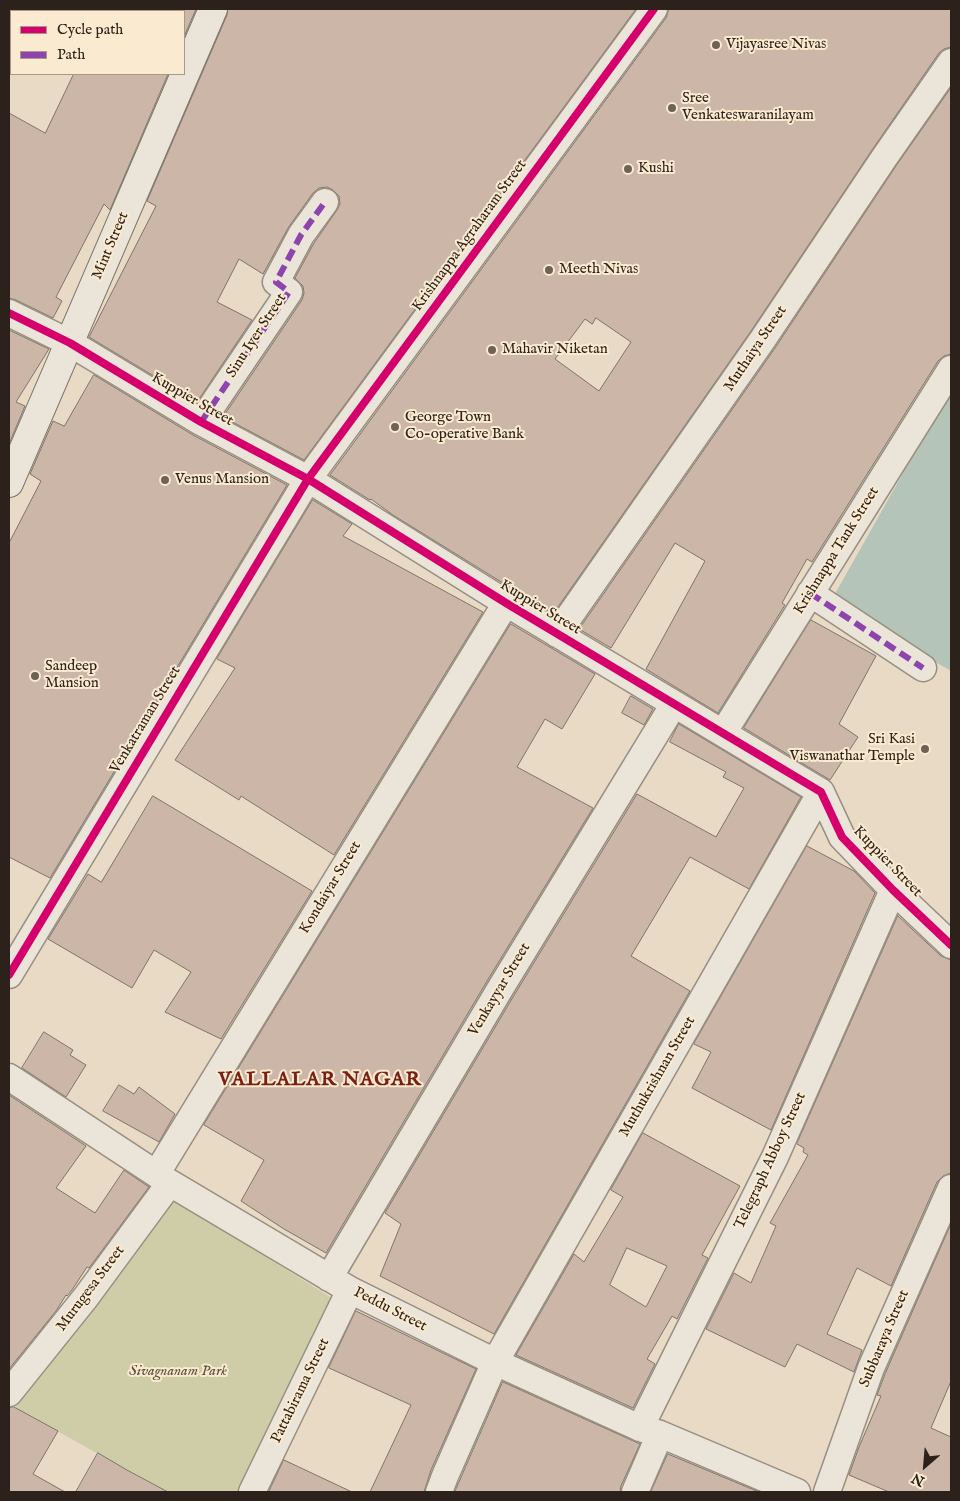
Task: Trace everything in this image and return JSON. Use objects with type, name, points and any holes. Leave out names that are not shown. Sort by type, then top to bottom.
[{"type":"street","name":"Mint Street","points":[[185,74],[213,9]]},
{"type":"street","name":"Krishnappa Agraharam Street","points":[[308,479],[654,9]]},
{"type":"street","name":"Muthaiya Street","points":[[557,634],[763,339],[884,158],[951,62]]},
{"type":"street","name":"Mint Street","points":[[9,483],[185,75]]},
{"type":"street","name":"Sinu Iyer Street","points":[[202,422],[289,292],[276,282],[301,234],[325,202]]},
{"type":"street","name":"Kuppier Street","points":[[9,313],[70,343],[202,422],[308,479],[506,603],[821,792],[842,837],[893,890],[951,945]]},
{"type":"street","name":"Krishnappa Tank Street","points":[[723,733],[951,369]]},
{"type":"street","name":"Venkatraman Street","points":[[9,976],[308,479]]},
{"type":"street","points":[[810,593],[923,668]]},
{"type":"street","name":"Kondaiyar Street","points":[[163,1178],[506,603]]},
{"type":"street","name":"Venkayyar Street","points":[[340,1284],[495,997],[674,704]]},
{"type":"street","name":"Muthukrishnan Street","points":[[439,1492],[496,1362],[821,792]]},
{"type":"street","name":"Telegraph Abboy Street","points":[[635,1492],[650,1431],[775,1157],[893,890]]},
{"type":"street","name":"Peddu Street","points":[[9,1077],[163,1178],[340,1284],[496,1362],[650,1431],[797,1492]]},
{"type":"street","name":"Murugesa Street","points":[[9,1394],[86,1297],[163,1178]]},
{"type":"street","name":"Subbaraya Street","points":[[827,1492],[871,1368],[951,1188]]},
{"type":"street","name":"Pattabirama Street","points":[[252,1492],[340,1284]]},
{"type":"green space","name":"Sivagnanam Park","points":[[170,1197],[335,1300],[240,1492],[168,1492],[15,1408]]},
{"type":"shaded area","points":[[951,388],[951,671],[831,601]]},
{"type":"building","points":[[196,9],[185,35],[185,10]]},
{"type":"building","points":[[228,9],[636,9],[304,460],[223,417],[302,300],[303,286],[295,278],[314,243],[340,204],[339,196],[333,190],[327,187],[319,188],[313,193],[288,228],[263,274],[239,259],[217,302],[252,320],[197,402],[89,337],[156,206],[147,201]]},
{"type":"building","points":[[669,9],[951,9],[951,47],[939,53],[751,331],[553,614],[330,475],[666,18]],"holes":[[[596,318],[631,342],[599,391],[555,359],[585,319],[592,324]]]},
{"type":"building","points":[[74,75],[168,75],[110,210],[104,204],[56,297],[62,301],[53,318],[9,298],[9,113],[45,133]]},
{"type":"building","points":[[951,88],[951,354],[944,356],[938,361],[812,562],[807,559],[782,603],[785,605],[718,713],[646,669],[705,561],[675,543],[611,648],[579,629],[775,348],[896,166]]},
{"type":"building","points":[[9,330],[49,349],[16,402],[25,406],[9,444]]},
{"type":"building","points":[[94,375],[193,435],[287,485],[50,878],[9,857],[9,543],[41,481],[30,474],[53,421],[64,426]]},
{"type":"building","points":[[313,500],[352,524],[343,536],[483,612],[334,855],[241,796],[239,800],[175,760],[235,668],[217,659]]},
{"type":"building","points":[[811,620],[876,656],[839,724],[858,737],[830,780],[744,728]]},
{"type":"building","points":[[511,624],[595,674],[562,729],[545,719],[517,767],[593,808],[487,981],[326,1253],[241,1201],[264,1160],[204,1125]]},
{"type":"building","points":[[631,696],[653,709],[644,725],[622,713]]},
{"type":"building","points":[[679,724],[801,797],[749,889],[690,857],[631,956],[690,991],[494,1334],[380,1276],[401,1224],[385,1213],[513,997],[637,794],[716,837],[744,788],[723,777],[726,772],[670,742]]},
{"type":"building","points":[[153,796],[312,891],[221,1039],[165,1012],[191,972],[154,950],[132,988],[48,939],[88,874],[101,882]]},
{"type":"building","points":[[807,846],[854,871],[875,893],[771,1130],[692,1088],[711,1052],[694,1044]]},
{"type":"building","points":[[898,916],[941,956],[951,960],[951,1173],[943,1176],[937,1182],[891,1286],[857,1268],[827,1334],[862,1350],[854,1372],[797,1344],[785,1367],[706,1329],[734,1273],[751,1283],[776,1226],[770,1223],[808,1155],[803,1152],[804,1148],[797,1144]]},
{"type":"building","points":[[44,1032],[73,1050],[70,1055],[86,1065],[66,1097],[22,1068]]},
{"type":"building","points":[[119,1085],[134,1094],[139,1087],[175,1114],[159,1142],[103,1111]]},
{"type":"building","points":[[9,1095],[86,1146],[56,1188],[95,1213],[124,1170],[149,1187],[89,1268],[87,1267],[72,1290],[66,1295],[56,1311],[9,1369]]},
{"type":"building","points":[[643,1133],[740,1186],[702,1255],[708,1258],[677,1319],[672,1316],[647,1359],[655,1364],[633,1408],[516,1355],[574,1254],[584,1262],[623,1197],[611,1190]],"holes":[[[627,1248],[667,1266],[646,1307],[610,1285]]]},
{"type":"building","points":[[951,1224],[951,1381],[931,1428],[951,1437],[951,1492],[889,1492],[849,1475],[881,1396],[877,1395],[885,1374]]},
{"type":"building","points":[[356,1311],[476,1369],[431,1470],[424,1492],[370,1492],[411,1405],[329,1368]]},
{"type":"building","points":[[503,1382],[640,1444],[620,1492],[455,1492]]},
{"type":"building","points":[[14,1407],[58,1431],[33,1474],[65,1492],[9,1492],[9,1408]]},
{"type":"building","points":[[98,1453],[127,1470],[168,1492],[76,1492]]},
{"type":"building","points":[[668,1454],[759,1492],[651,1492]]},
{"type":"building","points":[[284,1460],[352,1492],[269,1492]]},
{"type":"marked path","points":[[201,422],[289,292],[276,282],[301,235],[325,202]]},
{"type":"marked path","points":[[810,593],[923,668]]},
{"type":"cycle path","points":[[9,975],[308,479],[654,9]]},
{"type":"cycle path","points":[[9,313],[70,343],[201,422],[308,479],[506,603],[821,792],[842,837],[893,890],[951,945]]},
{"type":"place","name":"Vijayasree Nivas","points":[[716,45]]},
{"type":"place","name":"Sree Venkateswaranilayam","points":[[672,108]]},
{"type":"place","name":"Kushi","points":[[628,169]]},
{"type":"place","name":"Meeth Nivas","points":[[549,270]]},
{"type":"place","name":"Mahavir Niketan","points":[[492,350]]},
{"type":"place","name":"George Town Co-operative Bank","points":[[395,427]]},
{"type":"place","name":"Venus Mansion","points":[[165,480]]},
{"type":"place","name":"Sandeep Mansion","points":[[35,676]]},
{"type":"place","name":"Sri Kasi Viswanathar Temple","points":[[925,749]]},
{"type":"district","name":"VALLALAR NAGAR","points":[[320,1081]]}]
